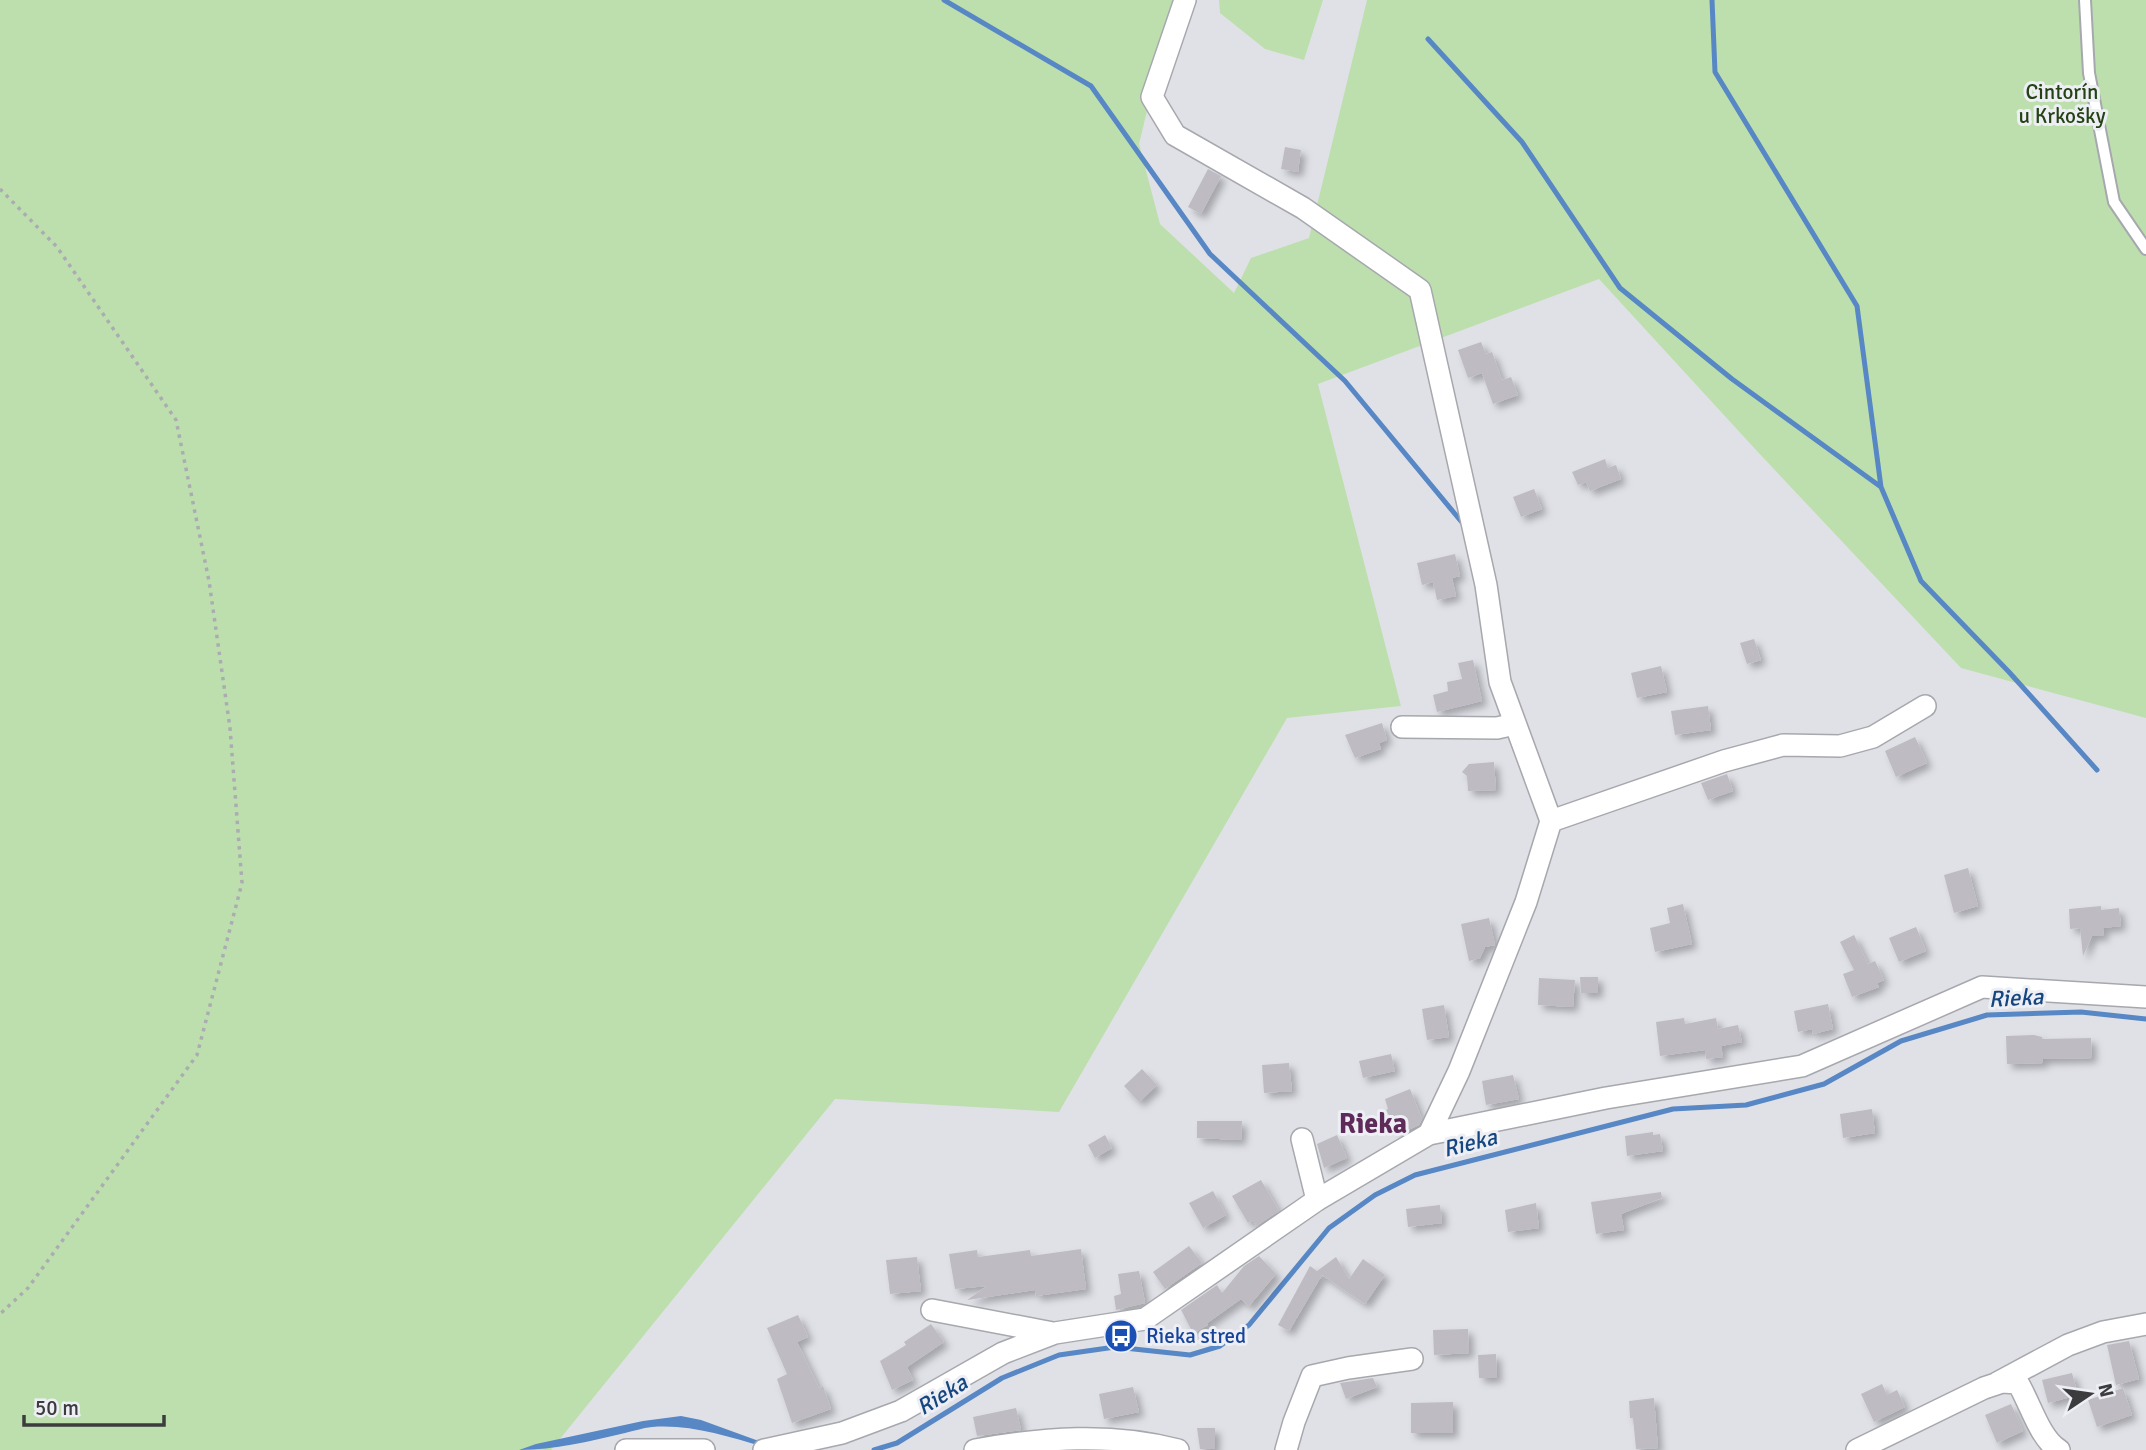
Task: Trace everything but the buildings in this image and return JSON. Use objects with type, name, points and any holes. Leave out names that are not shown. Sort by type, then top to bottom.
[{"type":"street","points":[[1185,0],[1152,97],[1175,135],[1303,208],[1420,290],[1486,585],[1500,682],[1551,821],[1525,902],[1459,1071],[1429,1134]]},
{"type":"street","points":[[1551,821],[1724,761],[1783,745],[1840,746],[1873,737],[1925,706]]},
{"type":"street","points":[[1402,727],[1497,728],[1515,724]]},
{"type":"street","points":[[764,1450],[842,1433],[901,1411],[1003,1353],[1055,1333],[1145,1320],[1317,1200],[1429,1134],[1606,1098],[1802,1066],[1982,987],[2146,997]]},
{"type":"street","points":[[1302,1139],[1317,1200]]},
{"type":"street","points":[[932,1310],[1055,1333]]},
{"type":"street","points":[[1857,1450],[1992,1386],[2068,1345],[2103,1332],[2146,1324]]},
{"type":"street","points":[[1286,1450],[1312,1376],[1412,1359]]},
{"type":"street","points":[[1992,1386],[2002,1382],[2018,1383],[2041,1430],[2053,1447],[2059,1450]]},
{"type":"street","points":[[975,1450],[1058,1438],[1113,1439],[1178,1450]]},
{"type":"street","points":[[626,1450],[704,1450]]},
{"type":"lane","points":[[2085,0],[2089,73],[2115,202],[2146,249]]},
{"type":"path","points":[[0,190],[57,247],[176,420],[211,595],[230,728],[242,883],[197,1055],[28,1288],[0,1314]]},
{"type":"green space","name":"Cintorín u Krkošky","points":[[0,0],[1174,0],[1139,144],[1160,224],[1234,293],[1251,258],[1309,238],[1367,0],[2146,0],[2146,718],[1961,668],[1599,279],[1318,384],[1401,706],[1287,718],[1059,1112],[835,1099],[551,1450],[0,1450]]},
{"type":"green space","points":[[1219,0],[1323,0],[1304,60],[1265,49],[1220,13]]},
{"type":"water","points":[[681,1416],[701,1420],[756,1440],[774,1438],[768,1448],[696,1429],[652,1427],[572,1444],[519,1450],[643,1421]]},
{"type":"waterway","points":[[944,0],[1091,86],[1210,254],[1345,381],[1465,526]]},
{"type":"waterway","points":[[1712,0],[1715,72],[1857,306],[1881,487]]},
{"type":"waterway","points":[[1428,39],[1522,142],[1620,288],[1732,379],[1881,487],[1921,581],[2009,672],[2097,770]]},
{"type":"waterway","name":"Rieka","points":[[874,1450],[897,1443],[1002,1378],[1059,1355],[1115,1347],[1190,1355],[1220,1346],[1249,1325],[1329,1228],[1375,1195],[1415,1175],[1673,1109],[1746,1105],[1824,1084],[1901,1041],[1987,1015],[2081,1012],[2146,1019]]},
{"type":"place","name":"Rieka stred","points":[[1121,1336]]},
{"type":"district","name":"Rieka","points":[[1373,1124]]}]
